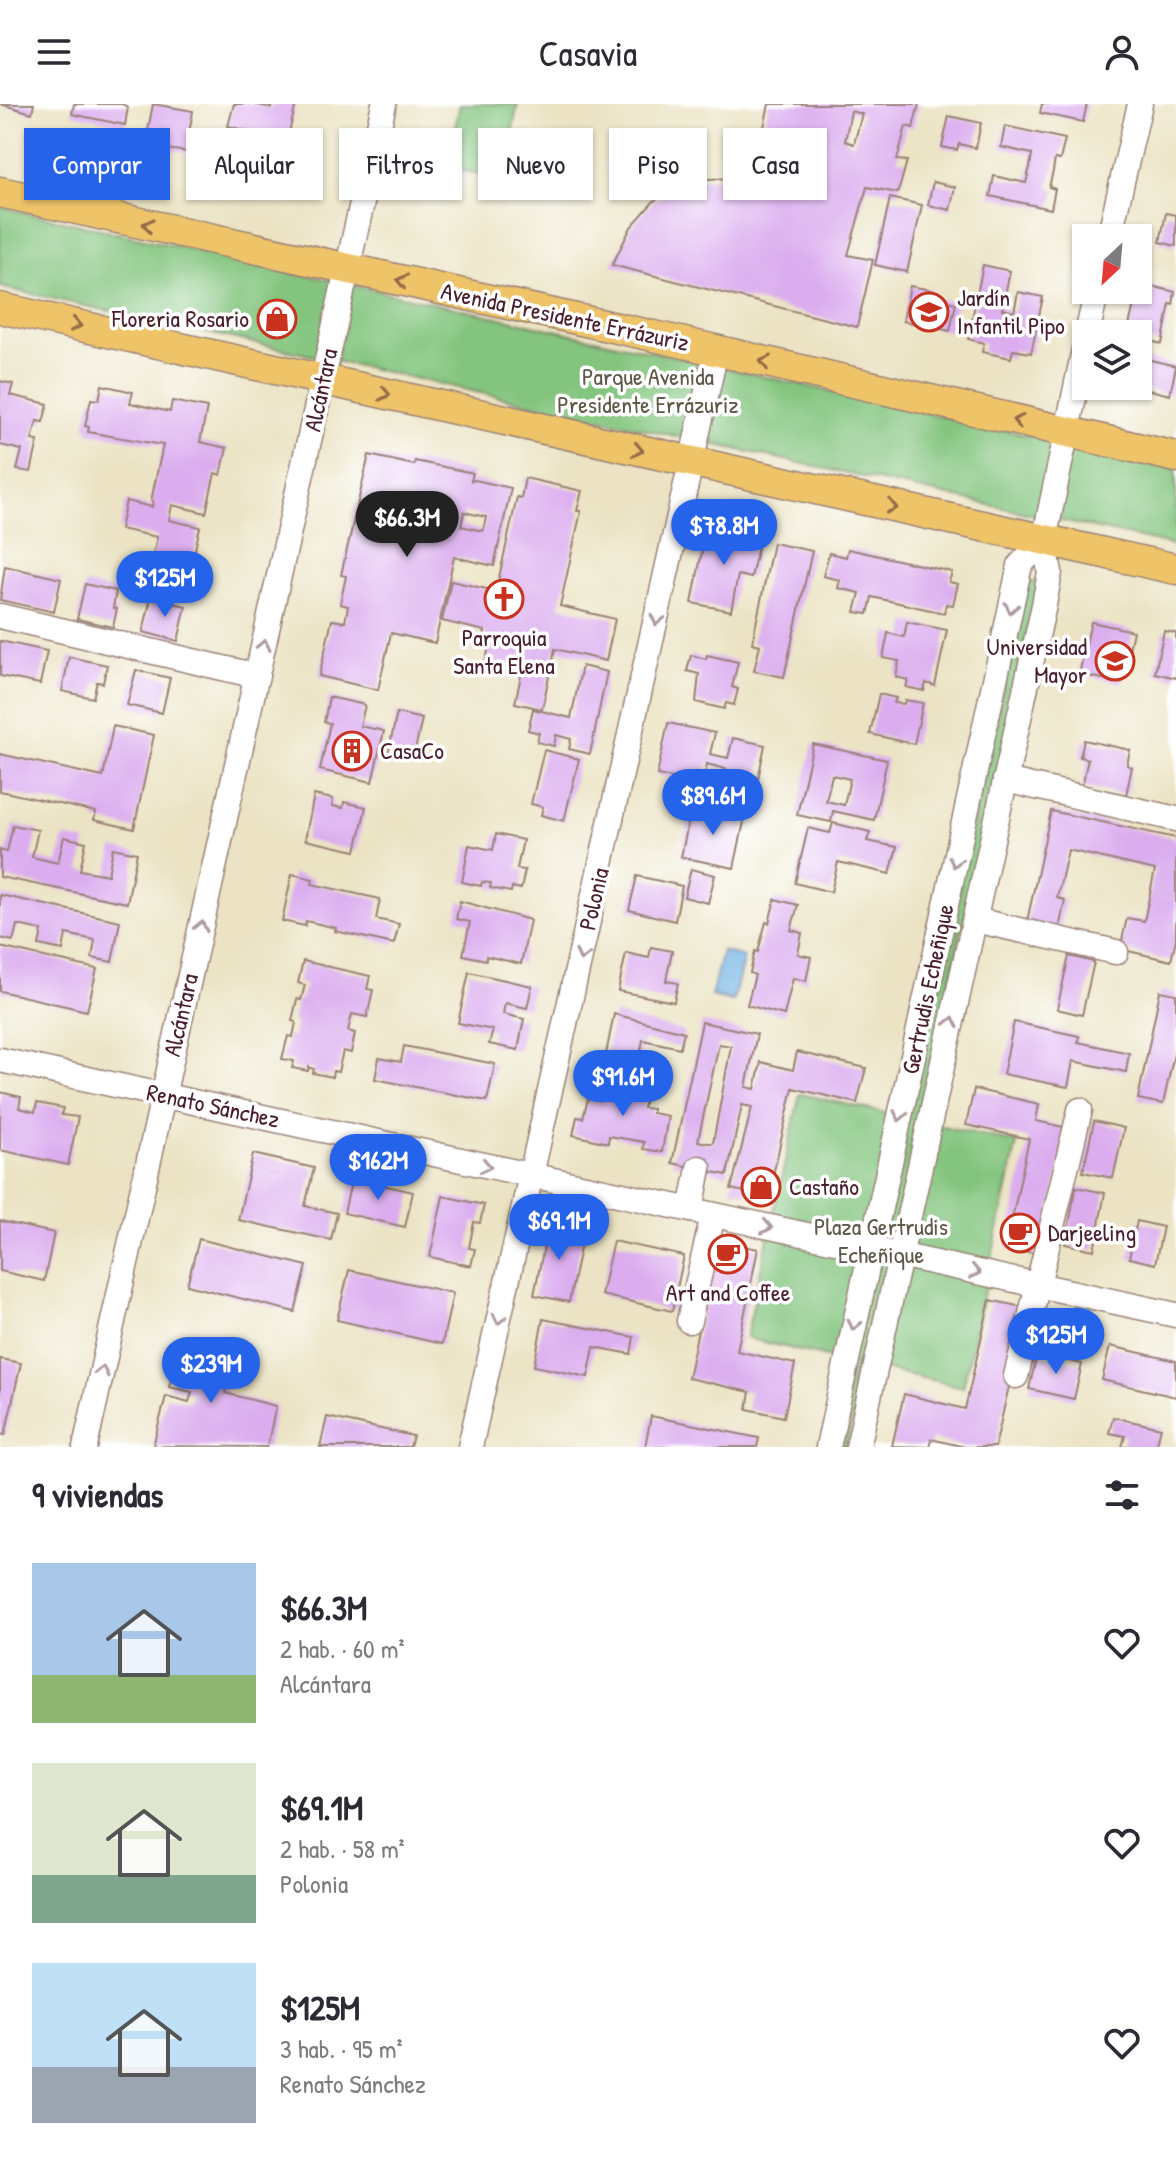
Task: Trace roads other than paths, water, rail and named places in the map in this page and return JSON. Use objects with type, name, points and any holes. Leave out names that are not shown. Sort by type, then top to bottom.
[{"type":"main road","name":"Avenida Presidente Errázuriz","points":[[0,192],[1176,457]]},
{"type":"main road","points":[[0,308],[1176,569]]},
{"type":"street","name":"Alcántara","points":[[85,1447],[384,104]]},
{"type":"street","points":[[1112,224],[1140,104]]},
{"type":"street","name":"Polonia","points":[[470,1447],[716,351]]},
{"type":"street","name":"Gertrudis Echeñique","points":[[858,1447],[1050,572],[1044,540],[1073,400]]},
{"type":"street","name":"Gertrudis Echeñique","points":[[828,1447],[1020,565],[1044,540]]},
{"type":"street","points":[[0,616],[257,676]]},
{"type":"street","points":[[1005,780],[1176,819]]},
{"type":"street","points":[[975,920],[1116,952]]},
{"type":"street","name":"Renato Sánchez","points":[[0,1060],[1176,1315]]},
{"type":"street","points":[[1016,1376],[1080,1110]]},
{"type":"street","points":[[689,1321],[702,1213],[699,1168]]},
{"type":"water","points":[[722,951],[744,957],[733,1001],[711,996]]},
{"type":"place","name":"Jardín Infantil Pipo","points":[[929,312]]},
{"type":"place","name":"Floreria Rosario","points":[[277,319]]},
{"type":"place","name":"Parroquia Santa Elena","points":[[504,599]]},
{"type":"place","name":"Universidad Mayor","points":[[1115,661]]},
{"type":"place","name":"CasaCo","points":[[352,751]]},
{"type":"place","name":"Castaño","points":[[761,1187]]},
{"type":"place","name":"Darjeeling","points":[[1020,1233]]},
{"type":"place","name":"Art and Coffee","points":[[728,1254]]},
{"type":"park label","name":"Parque Avenida Presidente Errázuriz","points":[[648,391]]},
{"type":"park label","name":"Plaza Gertrudis Echeñique","points":[[881,1241]]}]
